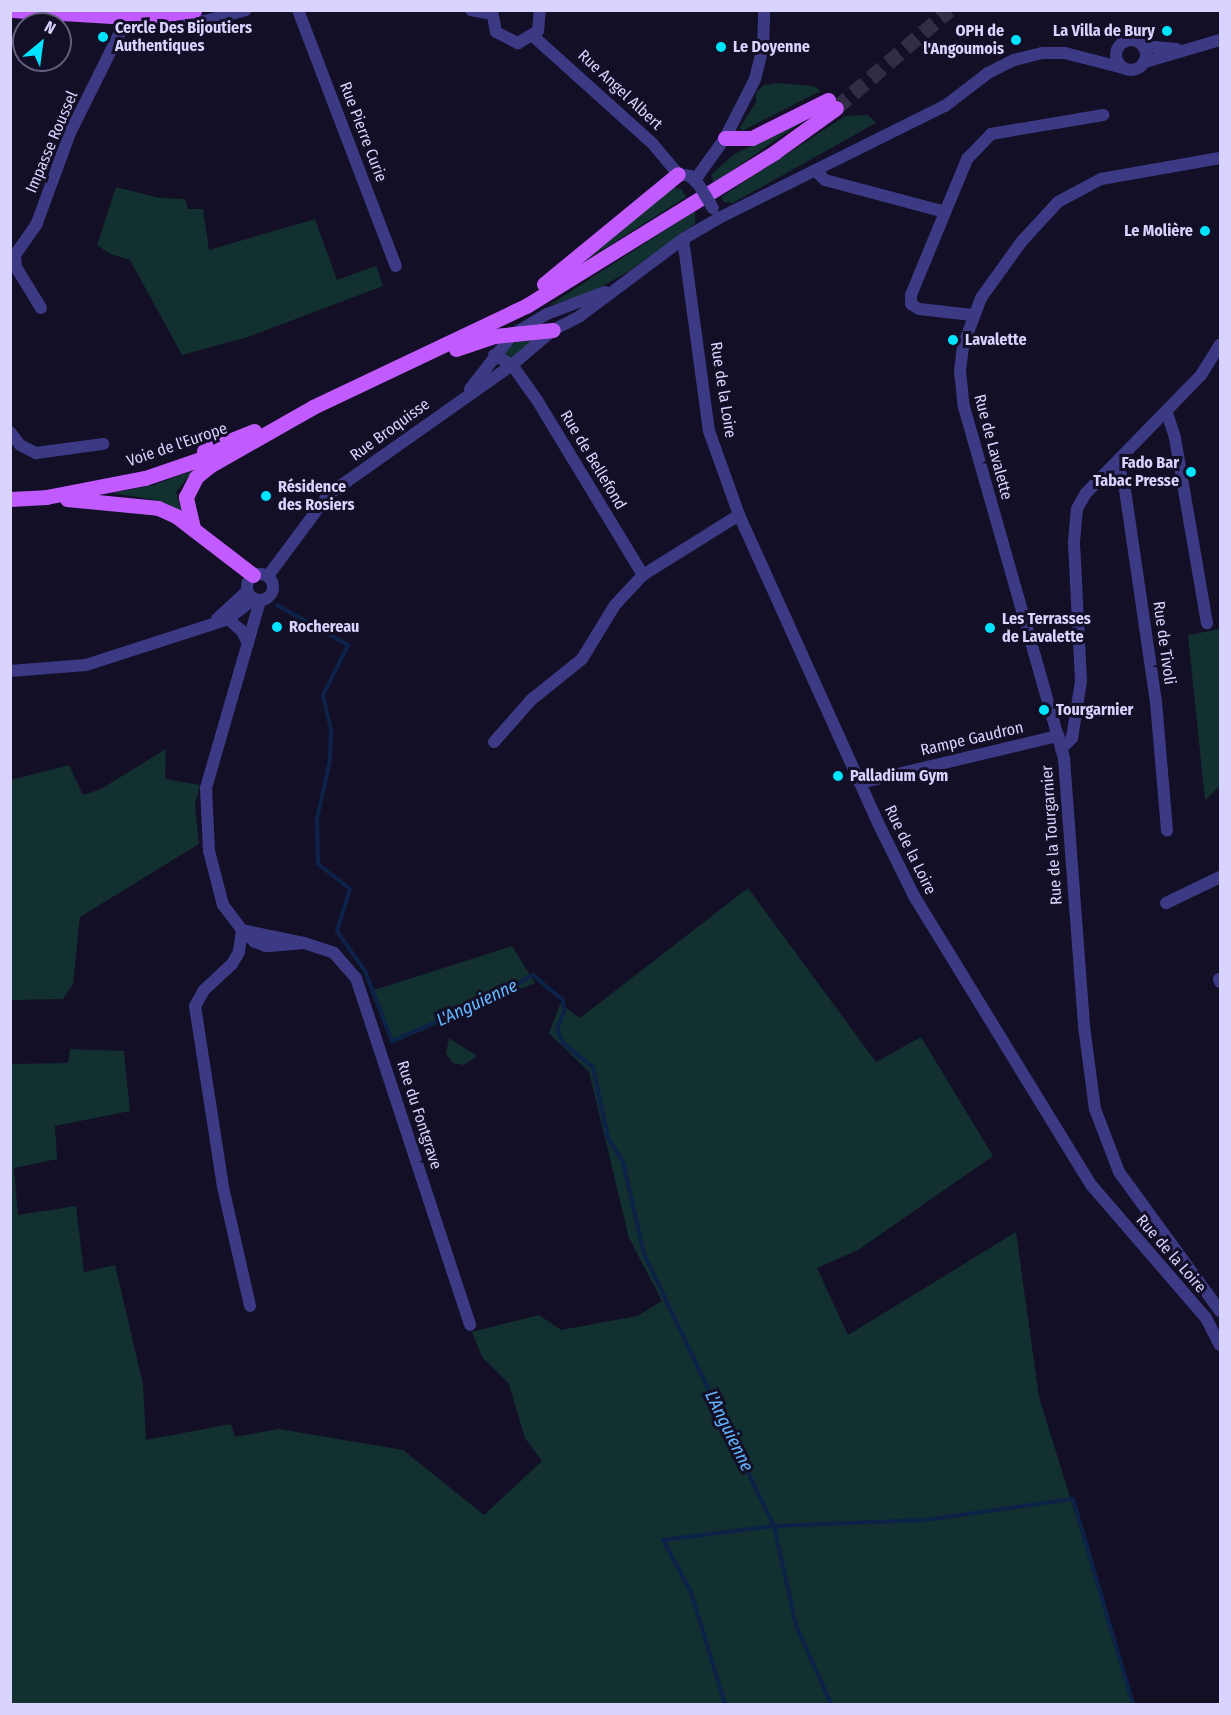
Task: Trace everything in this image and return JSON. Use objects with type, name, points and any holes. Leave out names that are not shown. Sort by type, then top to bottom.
[{"type":"main road","points":[[12,10],[126,18],[189,12]]},
{"type":"main road","points":[[341,393],[526,306],[775,152],[832,104],[752,138],[725,138]]},
{"type":"main road","points":[[193,528],[186,497],[196,477],[313,407],[550,280],[678,174]]},
{"type":"main road","points":[[357,386],[483,338],[553,330]]},
{"type":"main road","points":[[10,490],[133,474],[189,457],[313,407]]},
{"type":"main road","name":"Voie de l'Europe","points":[[10,499],[46,497],[145,478],[211,456],[313,407]]},
{"type":"main road","points":[[46,497],[158,508],[193,528],[260,576]]},
{"type":"street","points":[[189,12],[190,20],[205,21],[246,10]]},
{"type":"street","name":"Rue Pierre Curie","points":[[298,10],[396,266]]},
{"type":"street","points":[[471,10],[492,12],[492,25],[502,38],[518,43],[533,36],[540,25],[542,11]]},
{"type":"street","points":[[697,182],[725,138],[760,63],[764,10]]},
{"type":"street","name":"Impasse Roussel","points":[[41,308],[16,267],[15,255],[37,223],[70,133],[126,18]]},
{"type":"street","name":"Rue Angel Albert","points":[[533,36],[552,49],[652,143],[678,174]]},
{"type":"street","points":[[1117,51],[1118,62],[1123,68],[1135,68],[1145,62],[1221,40]]},
{"type":"street","points":[[1087,58],[1117,51],[1129,41],[1143,46],[1185,50]]},
{"type":"street","points":[[1143,46],[1145,62]]},
{"type":"street","name":"Rue Broquisse","points":[[260,576],[329,494],[466,395],[512,365],[553,330],[580,316],[714,216],[815,170],[945,106],[1007,63],[1050,52],[1087,58],[1123,68]]},
{"type":"street","points":[[972,315],[919,309],[911,304],[911,295],[967,159],[991,134],[1103,115]]},
{"type":"street","name":"Rue de Lavalette","points":[[1059,742],[961,392],[963,346],[972,315],[1003,266],[1058,202],[1101,179],[1221,158]]},
{"type":"street","points":[[815,170],[825,180],[945,212]]},
{"type":"street","points":[[678,174],[697,182],[714,216],[685,254]]},
{"type":"street","name":"Rue de la Loire","points":[[683,239],[709,431],[739,515],[860,783],[914,896],[1092,1186],[1206,1318],[1211,1332],[1221,1345]]},
{"type":"street","name":"Rue Broquisse","points":[[658,259],[685,254]]},
{"type":"street","name":"Rue Broquisse","points":[[466,395],[494,355],[512,335],[547,314],[619,287]]},
{"type":"street","name":"Rue de la Tourgarnier","points":[[1221,345],[1167,413],[1086,493],[1074,516],[1081,681],[1072,738],[1059,742],[1086,1051],[1095,1110],[1119,1172],[1221,1311]]},
{"type":"street","points":[[494,355],[512,365]]},
{"type":"street","name":"Rue de Bellefond","points":[[512,365],[643,575]]},
{"type":"street","points":[[1167,413],[1175,438],[1207,623]]},
{"type":"street","points":[[10,432],[20,445],[45,454],[103,444]]},
{"type":"street","name":"Rue de Tivoli","points":[[1117,463],[1124,483],[1156,702],[1167,831]]},
{"type":"street","points":[[494,742],[531,700],[582,659],[615,605],[643,575],[739,515]]},
{"type":"street","points":[[253,597],[260,576]]},
{"type":"street","points":[[10,671],[86,665],[222,619],[253,597],[273,591],[260,576]]},
{"type":"street","name":"Rue du Fontgrave","points":[[253,597],[248,644],[206,788],[204,810],[209,851],[223,905],[242,930],[255,942],[266,946],[304,943],[334,953],[356,978],[470,1325]]},
{"type":"street","points":[[222,619],[248,644]]},
{"type":"street","name":"Rampe Gaudron","points":[[860,783],[1059,742]]},
{"type":"street","points":[[1166,903],[1221,877]]},
{"type":"street","points":[[242,930],[239,952],[232,964],[204,990],[195,1006],[223,1186],[250,1306]]},
{"type":"green space","points":[[778,83],[813,86],[821,91],[742,131],[740,127],[756,102],[756,92],[764,85]]},
{"type":"green space","points":[[868,115],[876,123],[733,203],[724,202],[721,197],[845,116]]},
{"type":"green space","points":[[809,117],[714,183],[711,175],[733,155]]},
{"type":"green space","points":[[116,187],[160,198],[185,199],[188,209],[203,209],[209,250],[315,219],[337,280],[376,266],[383,286],[248,337],[182,355],[130,260],[110,254],[97,245]]},
{"type":"green space","points":[[671,187],[681,189],[686,197],[577,266]]},
{"type":"green space","points":[[695,211],[695,224],[628,272],[590,293],[548,306]]},
{"type":"green space","points":[[542,336],[512,358],[501,353],[519,339]]},
{"type":"green space","points":[[194,470],[176,492],[182,511],[151,499],[112,493],[154,485]]},
{"type":"green space","points":[[1220,629],[1220,786],[1205,800],[1188,635]]},
{"type":"green space","points":[[166,749],[165,779],[200,785],[195,804],[199,844],[80,917],[73,984],[63,999],[11,1000],[11,780],[69,765],[83,795],[101,789]]},
{"type":"green space","points":[[748,888],[876,1062],[921,1037],[993,1156],[858,1250],[817,1268],[848,1335],[1016,1232],[1039,1397],[1134,1704],[11,1704],[11,1064],[68,1063],[70,1049],[124,1051],[130,1111],[55,1126],[57,1159],[14,1168],[18,1215],[76,1206],[84,1272],[115,1265],[143,1384],[146,1440],[231,1424],[235,1437],[279,1429],[403,1450],[484,1515],[542,1461],[525,1438],[509,1384],[482,1357],[472,1332],[539,1315],[561,1330],[637,1316],[662,1301],[629,1238],[589,1072],[549,1033],[560,1004],[580,1018]]},
{"type":"green space","points":[[512,946],[535,983],[391,1044],[371,991]]},
{"type":"green space","points":[[449,1038],[477,1056],[464,1065],[453,1063],[446,1054]]},
{"type":"waterway","name":"L'Anguienne","points":[[277,605],[348,645],[323,695],[331,729],[330,760],[317,819],[318,864],[350,889],[337,931],[365,971],[392,1041],[493,998],[533,975],[563,1000],[564,1012],[557,1029],[563,1043],[593,1067],[608,1138],[623,1162],[644,1254],[774,1526],[925,1520],[1073,1499],[1133,1704]]},
{"type":"waterway","name":"L'Anguienne","points":[[725,1704],[691,1592],[663,1540],[774,1526],[796,1625],[831,1704]]},
{"type":"tunnel","points":[[836,108],[949,10]]},
{"type":"place","name":"La Villa de Bury","points":[[1167,31]]},
{"type":"place","name":"Cercle Des Bijoutiers Authentiques","points":[[103,37]]},
{"type":"place","name":"OPH de l'Angoumois","points":[[1016,40]]},
{"type":"place","name":"Le Doyenne","points":[[721,47]]},
{"type":"place","name":"Le Molière","points":[[1205,231]]},
{"type":"place","name":"Lavalette","points":[[953,340]]},
{"type":"place","name":"Fado Bar Tabac Presse","points":[[1191,472]]},
{"type":"place","name":"Résidence des Rosiers","points":[[266,496]]},
{"type":"place","name":"Rochereau","points":[[277,627]]},
{"type":"place","name":"Les Terrasses de Lavalette","points":[[990,628]]},
{"type":"place","name":"Tourgarnier","points":[[1044,710]]},
{"type":"place","name":"Palladium Gym","points":[[838,776]]}]
